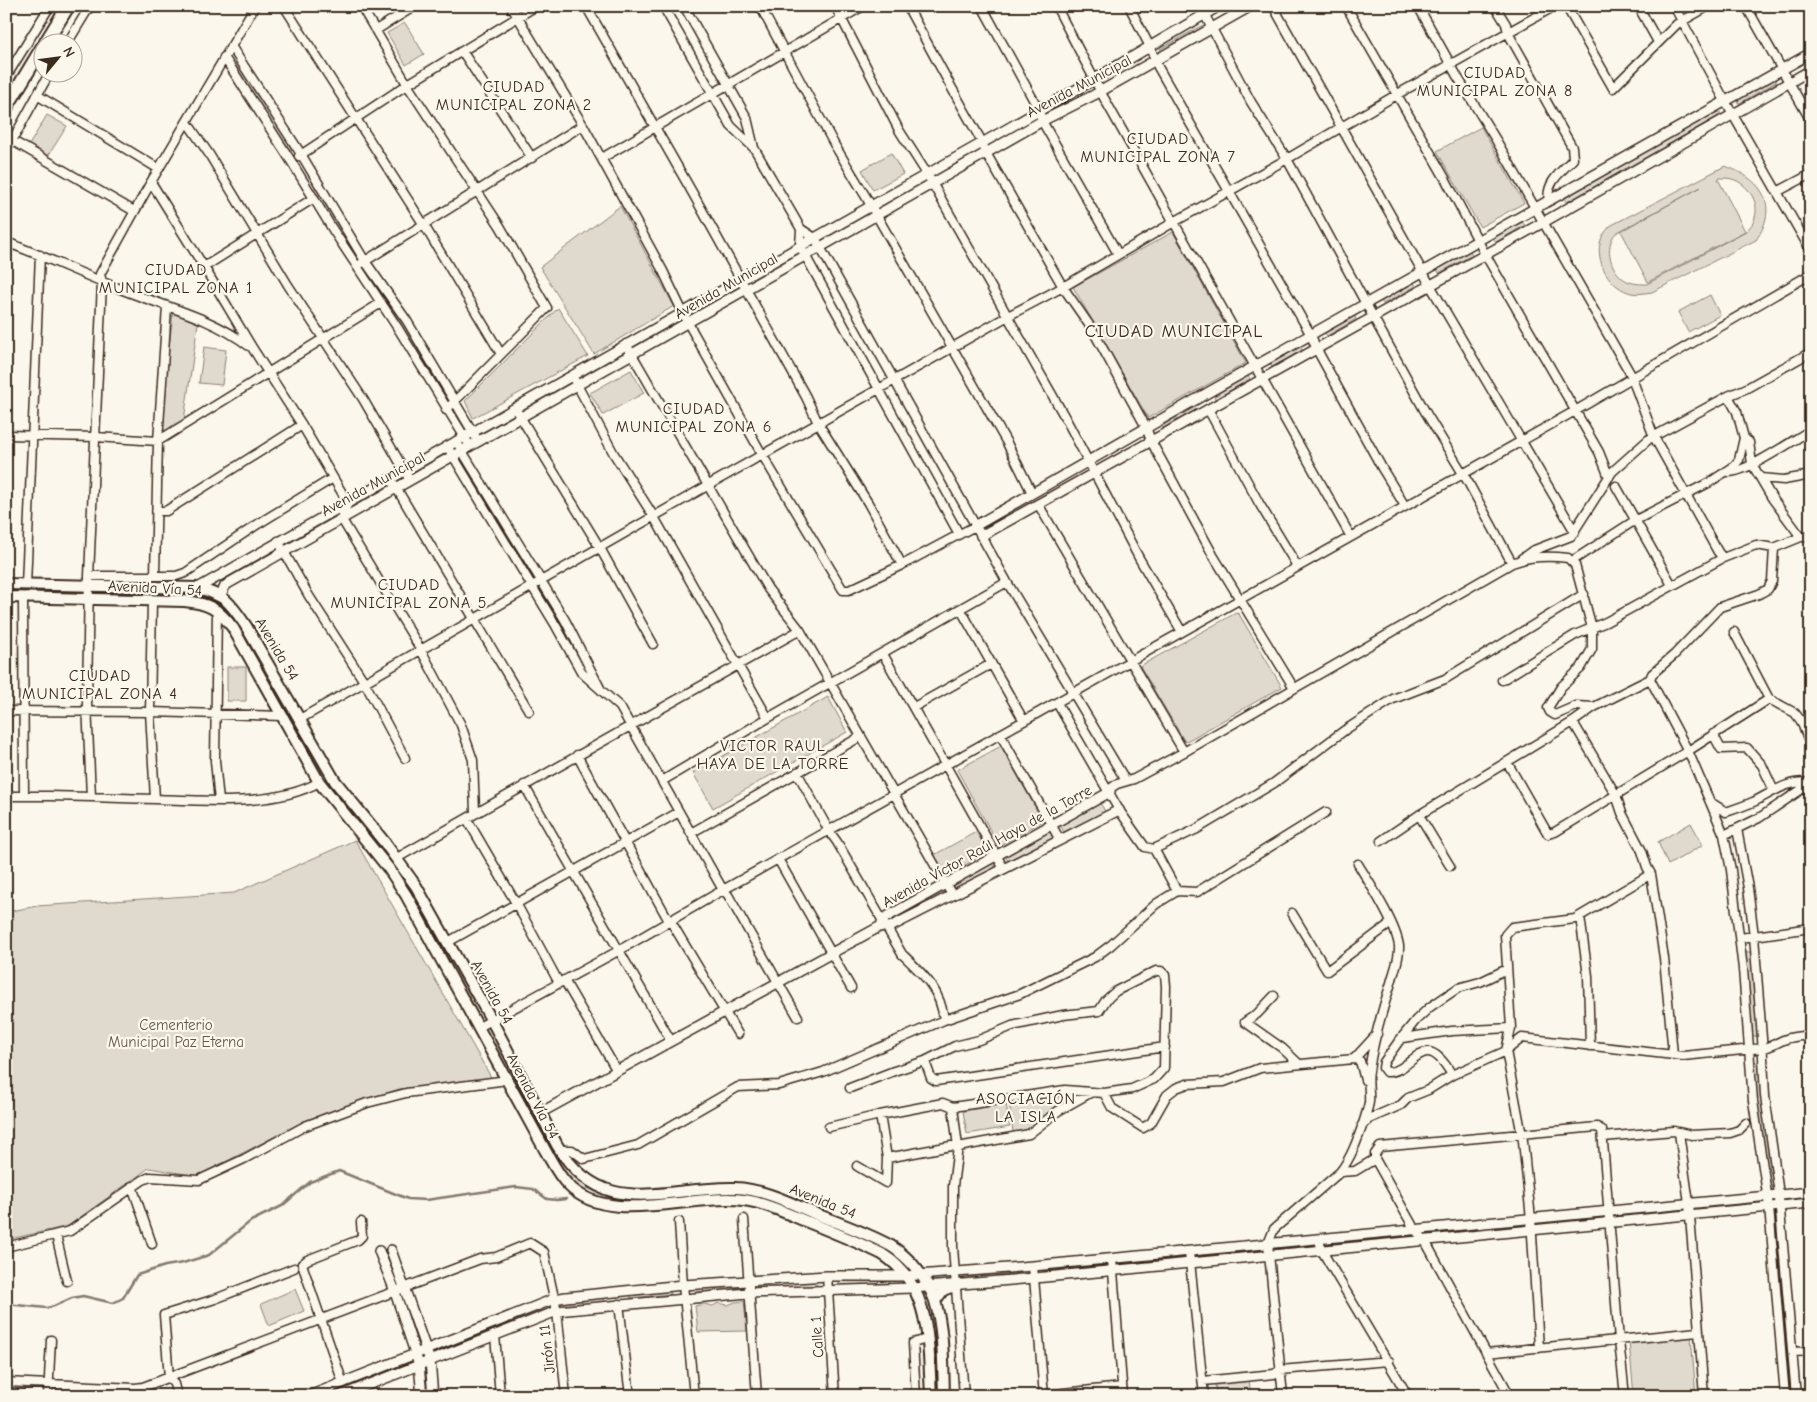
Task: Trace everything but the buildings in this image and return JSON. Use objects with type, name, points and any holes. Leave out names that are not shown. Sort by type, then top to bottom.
[{"type":"highway","points":[[52,32],[68,6]]},
{"type":"highway","points":[[6,108],[32,65]]},
{"type":"main road","name":"Avenida 54","points":[[6,584],[26,585],[89,581],[198,588],[221,596],[237,612],[246,626],[335,781],[416,886],[492,1021],[560,1150],[570,1164],[585,1178],[600,1188],[634,1196],[737,1188],[775,1197],[849,1227],[904,1255],[928,1286],[935,1301],[940,1330],[944,1396]]},
{"type":"main road","name":"Avenida Vía 54","points":[[6,597],[199,603],[217,610],[233,628],[319,782],[389,869],[406,895],[561,1178],[574,1191],[588,1200],[616,1207],[714,1199],[747,1201],[774,1208],[889,1258],[913,1288],[924,1312],[931,1396]]},
{"type":"main road","points":[[935,1301],[943,1290],[957,1285]]},
{"type":"street","points":[[6,77],[50,6]]},
{"type":"street","points":[[74,32],[90,6]]},
{"type":"street","points":[[91,797],[87,712],[88,600],[102,282],[100,274],[158,169],[255,6]]},
{"type":"street","points":[[284,6],[424,225],[501,354]]},
{"type":"street","points":[[361,6],[408,84],[512,246],[521,266],[547,308],[446,410]]},
{"type":"street","points":[[376,30],[415,6]]},
{"type":"street","points":[[511,6],[602,158],[663,271],[682,312],[762,456],[843,590],[849,590],[902,565],[975,526],[1146,427],[1811,52]]},
{"type":"street","points":[[291,161],[408,84],[536,6]]},
{"type":"street","points":[[586,6],[713,229],[806,397],[818,423],[868,503],[902,565]]},
{"type":"street","points":[[663,6],[731,126],[754,148],[801,229],[815,238],[1007,582],[1126,782]]},
{"type":"street","points":[[684,6],[747,118],[754,148]]},
{"type":"street","points":[[760,6],[786,51],[834,144],[1007,443],[1032,493]]},
{"type":"street","points":[[835,6],[899,130],[927,174],[1008,316],[1089,461],[1139,558],[1182,632]]},
{"type":"street","points":[[602,158],[863,6]]},
{"type":"street","points":[[908,6],[948,83],[982,142],[986,153],[1063,287],[1092,329],[1213,555],[1294,688]]},
{"type":"street","points":[[982,6],[1039,110],[1042,122],[1118,254]]},
{"type":"street","points":[[1056,6],[1101,91],[1350,536]]},
{"type":"street","points":[[1130,6],[1155,61],[1311,335],[1316,348],[1383,470],[1405,506]]},
{"type":"street","name":"Avenida Municipal","points":[[198,588],[1095,79],[1150,47],[1202,10],[1219,6]]},
{"type":"street","name":"Avenida Municipal","points":[[221,596],[225,586],[229,583],[341,518],[633,355],[986,153],[1101,91],[1251,6]]},
{"type":"street","points":[[1273,6],[1430,285],[1575,532]]},
{"type":"street","points":[[1346,6],[1599,452],[1609,477]]},
{"type":"street","points":[[1418,6],[1631,378],[1654,437],[1723,558]]},
{"type":"street","points":[[1495,6],[1506,24],[1508,33],[1572,147],[1573,159],[1551,182],[1547,193],[1549,201]]},
{"type":"street","points":[[300,719],[532,588],[707,486],[1008,316],[1063,287],[1396,95],[1451,66],[1555,6]]},
{"type":"street","points":[[1566,6],[1613,88],[1658,42],[1682,21],[1709,6]]},
{"type":"street","points":[[1638,6],[1658,42]]},
{"type":"street","points":[[1674,6],[1725,101],[1811,251]]},
{"type":"street","points":[[1746,6],[1811,122]]},
{"type":"street","points":[[1202,10],[1252,102],[1287,159],[1426,413],[1463,474],[1512,563]]},
{"type":"street","points":[[231,46],[301,154],[366,261],[407,321],[472,431],[470,446]]},
{"type":"street","points":[[462,51],[532,158]]},
{"type":"street","points":[[224,57],[381,303],[446,410],[460,438],[470,446],[602,692]]},
{"type":"street","points":[[981,536],[1811,70]]},
{"type":"street","points":[[44,82],[9,139],[134,212]]},
{"type":"street","points":[[37,95],[158,169]]},
{"type":"street","points":[[187,122],[363,399],[410,480]]},
{"type":"street","points":[[357,266],[583,125]]},
{"type":"street","points":[[1778,192],[1811,174]]},
{"type":"street","points":[[151,182],[253,349],[302,425],[348,503],[341,518],[421,650],[468,744],[473,760],[476,812]]},
{"type":"street","points":[[204,267],[314,198]]},
{"type":"street","points":[[801,229],[800,246],[959,534]]},
{"type":"street","points":[[6,242],[224,330],[253,349]]},
{"type":"street","points":[[26,585],[40,255]]},
{"type":"street","points":[[479,1027],[618,951],[1350,536],[1575,411],[1811,274]]},
{"type":"street","points":[[6,435],[96,437],[158,441],[381,303]]},
{"type":"street","points":[[155,575],[158,441],[167,307]]},
{"type":"street","points":[[626,344],[768,589],[800,630],[829,684],[952,895]]},
{"type":"street","points":[[1110,792],[1111,788],[1117,784],[1134,779],[1184,752],[1520,560],[1532,551],[1566,538],[1575,532],[1609,477],[1634,451],[1649,439],[1811,352]]},
{"type":"street","points":[[572,375],[614,454],[654,517],[768,718]]},
{"type":"street","points":[[1572,561],[1634,521],[1710,482],[1739,460],[1744,438],[1737,412],[1728,396]]},
{"type":"street","points":[[515,407],[600,548],[653,644]]},
{"type":"street","points":[[1208,409],[1259,503],[1297,566]]},
{"type":"street","points":[[157,511],[166,511],[302,425]]},
{"type":"street","points":[[1725,472],[1734,472],[1752,464],[1811,430]]},
{"type":"street","points":[[1744,438],[1749,442],[1752,464],[1772,498],[1801,537]]},
{"type":"street","points":[[447,446],[556,626],[582,673],[620,707],[723,890],[728,895],[798,1017]]},
{"type":"street","points":[[1761,478],[1784,480],[1811,475]]},
{"type":"street","points":[[89,581],[155,575],[176,576],[185,573],[258,524],[333,478]]},
{"type":"street","points":[[390,478],[529,711]]},
{"type":"street","points":[[1616,486],[1634,521],[1672,585]]},
{"type":"street","points":[[1038,504],[1184,752]]},
{"type":"street","points":[[1502,680],[1575,635],[1592,628],[1723,558],[1756,544],[1774,548],[1801,537],[1811,537]]},
{"type":"street","points":[[278,541],[309,596],[365,683],[405,758]]},
{"type":"street","points":[[1381,841],[1419,815],[1573,722],[1594,707],[1650,679],[1652,674],[1720,607],[1759,594],[1768,589],[1772,581],[1774,548]]},
{"type":"street","points":[[1520,560],[1568,558],[1577,570],[1592,628],[1592,649],[1581,668],[1560,687],[1548,708],[1554,715],[1576,706],[1594,707]]},
{"type":"street","points":[[662,781],[768,718],[884,654],[1007,582]]},
{"type":"street","points":[[1057,702],[1119,810],[1145,847],[1154,849],[1197,829],[1274,782],[1344,730],[1393,699],[1444,679],[1584,594]]},
{"type":"street","points":[[23,598],[24,796]]},
{"type":"street","points":[[152,601],[150,712],[154,799]]},
{"type":"street","points":[[217,610],[215,761],[219,801]]},
{"type":"street","points":[[961,610],[1024,721]]},
{"type":"street","points":[[396,858],[800,630]]},
{"type":"street","points":[[1734,632],[1770,699],[1795,713],[1801,721],[1811,746]]},
{"type":"street","points":[[884,654],[1004,869]]},
{"type":"street","points":[[914,707],[991,664]]},
{"type":"street","points":[[1650,679],[1688,752],[1724,836],[1734,886],[1750,1050],[1753,1101],[1768,1196],[1785,1396]]},
{"type":"street","points":[[1507,762],[1548,834],[1555,832],[1688,752],[1713,734],[1770,699]]},
{"type":"street","points":[[6,711],[150,712],[283,716]]},
{"type":"street","points":[[1573,722],[1616,795],[1622,813],[1642,851],[1651,874],[1664,958],[1673,1054]]},
{"type":"street","points":[[1000,734],[1060,840]]},
{"type":"street","points":[[1713,734],[1721,749],[1747,748],[1762,766],[1774,791]]},
{"type":"street","points":[[691,833],[860,737]]},
{"type":"street","points":[[577,755],[669,921],[738,1034]]},
{"type":"street","points":[[797,772],[828,831],[837,842],[902,954],[917,968],[940,998],[944,1020]]},
{"type":"street","points":[[1710,802],[1726,812],[1799,781],[1810,783]]},
{"type":"street","points":[[6,796],[219,801],[277,798],[306,790],[319,782]]},
{"type":"street","points":[[1724,836],[1759,818],[1810,783]]},
{"type":"street","points":[[524,785],[670,1041]]},
{"type":"street","name":"Avenida Víctor Raúl Haya de la Torre","points":[[884,924],[945,885],[1110,792]]},
{"type":"street","name":"Avenida Víctor Raúl Haya de la Torre","points":[[884,924],[952,895],[1119,810]]},
{"type":"street","points":[[448,942],[679,812]]},
{"type":"street","points":[[560,1150],[572,1150],[584,1159],[638,1145],[738,1087],[779,1085],[823,1072],[944,1020],[1020,994],[1095,957],[1112,945],[1156,904],[1177,892],[1197,892],[1326,812]]},
{"type":"street","points":[[1419,815],[1450,866]]},
{"type":"street","points":[[467,819],[562,982],[617,1071]]},
{"type":"street","points":[[1737,829],[1748,888],[1754,936],[1765,1096],[1779,1195],[1794,1352],[1796,1396]]},
{"type":"street","points":[[1154,849],[1177,892]]},
{"type":"street","points":[[778,859],[851,988]]},
{"type":"street","points":[[1358,864],[1380,901],[1399,944],[1399,956],[1377,1034],[1367,1089]]},
{"type":"street","points":[[1539,1348],[1531,1219],[1522,1133],[1506,1051],[1511,1028],[1505,935],[1512,927],[1574,920],[1651,874]]},
{"type":"street","points":[[1292,913],[1327,971],[1391,923]]},
{"type":"street","points":[[1580,916],[1588,976],[1590,1046]]},
{"type":"street","points":[[540,1113],[884,924]]},
{"type":"street","points":[[1740,938],[1811,928]]},
{"type":"street","points":[[1452,1075],[1443,1060],[1434,1054],[1426,1053],[1415,1057],[1391,1073],[1386,1072],[1383,1068],[1384,1062],[1416,1020],[1445,996],[1458,988],[1480,982],[1507,969]]},
{"type":"street","points":[[829,1126],[943,1103],[953,1106],[1065,1090],[1104,1093],[1132,1089],[1154,1079],[1164,1068],[1164,975],[1156,971],[1116,991],[1106,1000],[1099,1011],[1012,1026],[979,1040],[955,1046],[925,1061],[850,1088]]},
{"type":"street","points":[[1274,996],[1257,1014],[1245,1022],[1282,1048],[1299,1064]]},
{"type":"street","points":[[1402,1038],[1511,1028]]},
{"type":"street","points":[[1354,1058],[1377,1034]]},
{"type":"street","points":[[1362,1125],[1369,1119],[1400,1105],[1408,1098],[1428,1090],[1452,1075],[1506,1051],[1522,1038],[1683,1056],[1771,1047],[1788,1038],[1811,1035]]},
{"type":"street","points":[[925,1061],[931,1078],[936,1081],[1165,1047]]},
{"type":"street","points":[[1104,1093],[1112,1108],[1144,1128],[1151,1123],[1167,1095],[1176,1088],[1187,1084],[1224,1082],[1260,1068],[1354,1058],[1360,1061],[1369,1101],[1348,1162],[1340,1172],[1274,1229],[1268,1244],[1283,1396]]},
{"type":"street","points":[[6,1246],[56,1236],[70,1231],[132,1186],[150,1178],[199,1180],[244,1159],[305,1126],[367,1103],[406,1093],[507,1078]]},
{"type":"street","points":[[887,1158],[1029,1134],[1058,1111],[1092,1092]]},
{"type":"street","points":[[953,1106],[958,1147],[953,1204],[955,1272],[964,1396]]},
{"type":"street","points":[[857,1166],[886,1183],[887,1158],[880,1115]]},
{"type":"street","points":[[1603,1136],[1674,1131],[1692,1135],[1730,1133],[1739,1130],[1746,1123]]},
{"type":"street","points":[[1510,1396],[1424,1239],[1415,1230],[1375,1159],[1375,1154],[1380,1147],[1597,1127],[1602,1130],[1625,1396]]},
{"type":"street","points":[[1679,1133],[1689,1203],[1688,1215],[1704,1396]]},
{"type":"street","points":[[1340,1172],[1355,1170],[1375,1159]]},
{"type":"street","points":[[132,1186],[152,1244]]},
{"type":"street","points":[[309,1396],[554,1299],[748,1281],[827,1276],[905,1276],[1033,1266],[1811,1192]]},
{"type":"street","points":[[340,1396],[356,1393],[419,1365],[557,1311],[748,1293],[957,1285],[1811,1203]]},
{"type":"street","points":[[744,1219],[757,1396]]},
{"type":"street","points":[[343,1382],[302,1264],[307,1260],[358,1240],[362,1236],[361,1222]]},
{"type":"street","points":[[679,1222],[683,1286],[694,1396]]},
{"type":"street","points":[[56,1236],[67,1281]]},
{"type":"street","points":[[1319,1240],[1322,1251],[1408,1396]]},
{"type":"street","name":"Jirón 11","points":[[405,1287],[480,1259],[496,1257],[530,1243],[544,1252],[557,1311],[566,1396]]},
{"type":"street","points":[[422,1396],[416,1354],[379,1252],[380,1248],[391,1250],[405,1287],[430,1361],[433,1396]]},
{"type":"street","points":[[1189,1252],[1204,1396]]},
{"type":"street","points":[[1112,1259],[1123,1396]]},
{"type":"street","points":[[1033,1266],[1044,1395],[1122,1387]]},
{"type":"street","points":[[177,1396],[174,1384],[169,1378],[164,1315],[214,1300],[294,1268]]},
{"type":"street","name":"Calle 1","points":[[827,1276],[835,1396]]},
{"type":"street","points":[[6,1382],[135,1388],[169,1378],[405,1287]]},
{"type":"street","points":[[618,1292],[630,1396]]},
{"type":"street","points":[[1486,1353],[1698,1332]]},
{"type":"street","points":[[495,1335],[500,1396]]},
{"type":"street","points":[[48,1396],[51,1340]]},
{"type":"street","points":[[916,1396],[913,1342],[927,1340]]},
{"type":"street","points":[[1794,1352],[1811,1351]]},
{"type":"street","points":[[1203,1381],[1274,1374],[1280,1370],[1388,1361]]},
{"type":"green space","points":[[405,23],[424,54],[406,65],[387,33]]},
{"type":"green space","points":[[1201,26],[1202,29],[1162,52],[1160,49]]},
{"type":"green space","points":[[235,64],[238,65],[292,149],[289,149],[251,92]]},
{"type":"green space","points":[[1775,79],[1776,82],[1738,103],[1738,100]]},
{"type":"green space","points":[[1717,111],[1721,113],[1720,115],[1567,202],[1565,201],[1565,198]]},
{"type":"green space","points":[[47,115],[67,126],[48,156],[29,145]]},
{"type":"green space","points":[[1481,127],[1524,203],[1480,227],[1437,151]]},
{"type":"green space","points":[[891,153],[903,174],[873,190],[862,170]]},
{"type":"green space","points":[[1725,166],[1749,178],[1763,195],[1766,205],[1763,227],[1756,240],[1652,292],[1646,293],[1631,293],[1620,288],[1604,269],[1599,252],[1600,243],[1610,226]],"holes":[[[1718,179],[1738,181],[1751,194],[1756,205],[1752,225],[1746,231],[1647,284],[1632,283],[1621,277],[1613,266],[1610,252],[1610,245],[1616,233],[1701,187],[1621,231],[1648,282],[1745,231]]]},
{"type":"green space","points":[[317,186],[358,254],[357,256],[355,256],[313,189]]},
{"type":"green space","points":[[620,206],[674,306],[594,354],[540,267]]},
{"type":"green space","points":[[1522,222],[1525,225],[1496,242],[1493,238]]},
{"type":"green space","points":[[1173,232],[1246,363],[1148,418],[1073,287]]},
{"type":"green space","points":[[1470,251],[1472,255],[1439,273],[1437,269]]},
{"type":"green space","points":[[1414,283],[1416,286],[1383,304],[1381,301]]},
{"type":"green space","points":[[384,293],[412,336],[444,394],[442,394],[381,295]]},
{"type":"green space","points":[[1710,295],[1720,315],[1688,332],[1678,312]]},
{"type":"green space","points":[[558,308],[588,356],[473,418],[465,401]]},
{"type":"green space","points":[[173,313],[198,323],[184,420],[167,431],[163,429]]},
{"type":"green space","points":[[1355,316],[1356,319],[1327,336],[1325,333]]},
{"type":"green space","points":[[1301,346],[1302,350],[1272,367],[1270,364]]},
{"type":"green space","points":[[204,347],[226,350],[222,385],[199,383]]},
{"type":"green space","points":[[631,370],[644,393],[603,415],[590,393]]},
{"type":"green space","points":[[1248,376],[1250,379],[1215,399],[1214,396]]},
{"type":"green space","points":[[567,384],[567,386],[526,408],[526,407]]},
{"type":"green space","points":[[1195,407],[1197,409],[1163,428],[1162,426]]},
{"type":"green space","points":[[463,461],[533,574],[532,576],[529,575],[461,464]]},
{"type":"green space","points":[[331,517],[330,521],[289,542],[289,541]]},
{"type":"green space","points":[[274,549],[274,552],[234,575],[232,572]]},
{"type":"green space","points":[[6,587],[69,590],[68,595],[6,593]]},
{"type":"green space","points":[[107,591],[198,593],[220,601],[234,614],[300,727],[295,730],[239,631],[221,608],[204,600],[107,595]]},
{"type":"green space","points":[[544,592],[567,629],[563,631],[541,595]]},
{"type":"green space","points":[[1236,613],[1239,614],[1282,687],[1185,742],[1140,666]]},
{"type":"green space","points":[[568,631],[588,672],[586,673],[564,633]]},
{"type":"green space","points":[[227,667],[246,667],[246,701],[227,701]]},
{"type":"green space","points":[[828,697],[847,732],[713,808],[693,773]]},
{"type":"green space","points":[[304,733],[414,890],[477,1003],[472,1006],[409,892],[320,775],[298,736]]},
{"type":"green space","points":[[1001,746],[1043,821],[999,846],[957,770]]},
{"type":"green space","points":[[1100,803],[1105,811],[1104,813],[1064,832],[1060,825]]},
{"type":"green space","points":[[1691,823],[1703,845],[1668,865],[1658,842]]},
{"type":"green space","points":[[1049,830],[1053,838],[1008,861],[1005,856]]},
{"type":"green space","points":[[976,832],[988,852],[946,876],[934,855]]},
{"type":"green space","name":"Cementerio Municipal Paz Eterna","points":[[355,840],[492,1079],[399,1089],[305,1121],[198,1176],[149,1168],[68,1226],[6,1240],[6,912],[37,906],[234,893]]},
{"type":"green space","points":[[991,863],[995,866],[994,869],[955,889],[953,888],[953,885]]},
{"type":"green space","points":[[943,890],[944,894],[896,918],[896,916]]},
{"type":"green space","points":[[1746,952],[1752,952],[1759,1036],[1752,1036]]},
{"type":"green space","points":[[499,1043],[558,1154],[571,1172],[588,1188],[612,1199],[630,1201],[695,1196],[619,1202],[600,1198],[575,1184],[560,1168],[494,1045]]},
{"type":"green space","points":[[1754,1062],[1759,1062],[1775,1186],[1770,1186],[1756,1096]]},
{"type":"green space","points":[[1066,1094],[1068,1101],[1028,1130],[1013,1132],[1009,1102]]},
{"type":"green space","points":[[1006,1104],[1010,1127],[967,1134],[963,1111]]},
{"type":"green space","points":[[733,1193],[774,1201],[875,1243],[900,1258],[899,1260],[884,1250],[746,1196],[705,1195]]},
{"type":"green space","points":[[1755,1201],[1756,1205],[1702,1209],[1701,1206]]},
{"type":"green space","points":[[1675,1208],[1675,1212],[1624,1217],[1623,1213]]},
{"type":"green space","points":[[1598,1216],[1598,1219],[1545,1224],[1545,1220]]},
{"type":"green space","points":[[1518,1223],[1518,1227],[1436,1235],[1436,1231]]},
{"type":"green space","points":[[1405,1234],[1405,1238],[1336,1245],[1336,1241]]},
{"type":"green space","points":[[1255,1249],[1255,1253],[1206,1257],[1205,1254]]},
{"type":"green space","points":[[1177,1256],[1178,1260],[1126,1265],[1125,1261]]},
{"type":"green space","points":[[1097,1264],[1097,1268],[1048,1272],[1048,1268]]},
{"type":"green space","points":[[1019,1271],[1019,1275],[965,1280],[964,1277]]},
{"type":"green space","points":[[838,1280],[889,1280],[890,1284],[838,1286]]},
{"type":"green space","points":[[816,1281],[816,1286],[760,1288],[760,1284]]},
{"type":"green space","points":[[737,1286],[737,1290],[697,1292],[697,1288]]},
{"type":"green space","points":[[295,1289],[304,1311],[269,1326],[261,1304]]},
{"type":"green space","points":[[670,1290],[671,1294],[631,1298],[630,1294]]},
{"type":"green space","points":[[604,1297],[605,1302],[566,1306],[566,1301]]},
{"type":"green space","points":[[744,1301],[747,1331],[698,1332],[695,1306],[704,1304],[713,1306],[718,1303],[728,1305]]},
{"type":"green space","points":[[541,1310],[542,1312],[443,1351],[442,1348]]},
{"type":"green space","points":[[934,1318],[940,1396],[936,1396],[931,1319]]},
{"type":"green space","points":[[1691,1337],[1696,1396],[1634,1396],[1629,1342]]},
{"type":"green space","points":[[407,1362],[408,1364],[328,1396],[318,1396]]},
{"type":"green space","points":[[1249,1380],[1251,1396],[1216,1396],[1215,1383]]},
{"type":"waterway","points":[[6,1304],[47,1308],[72,1298],[83,1296],[113,1303],[123,1298],[137,1275],[209,1255],[251,1221],[282,1206],[310,1182],[339,1171],[408,1199],[426,1200],[516,1187],[533,1189],[547,1199],[566,1199]]},
{"type":"district","name":"CIUDAD MUNICIPAL ZONA 8","points":[[1495,81]]},
{"type":"district","name":"CIUDAD MUNICIPAL ZONA 2","points":[[514,95]]},
{"type":"district","name":"CIUDAD MUNICIPAL ZONA 7","points":[[1158,147]]},
{"type":"district","name":"CIUDAD MUNICIPAL ZONA 1","points":[[176,278]]},
{"type":"district","name":"CIUDAD MUNICIPAL","points":[[1174,331]]},
{"type":"district","name":"CIUDAD MUNICIPAL ZONA 6","points":[[694,417]]},
{"type":"district","name":"CIUDAD MUNICIPAL ZONA 5","points":[[409,593]]},
{"type":"district","name":"CIUDAD MUNICIPAL ZONA 4","points":[[100,684]]},
{"type":"district","name":"VICTOR RAUL HAYA DE LA TORRE","points":[[773,754]]},
{"type":"district","name":"ASOCIACIÓN LA ISLA","points":[[1026,1107]]}]
